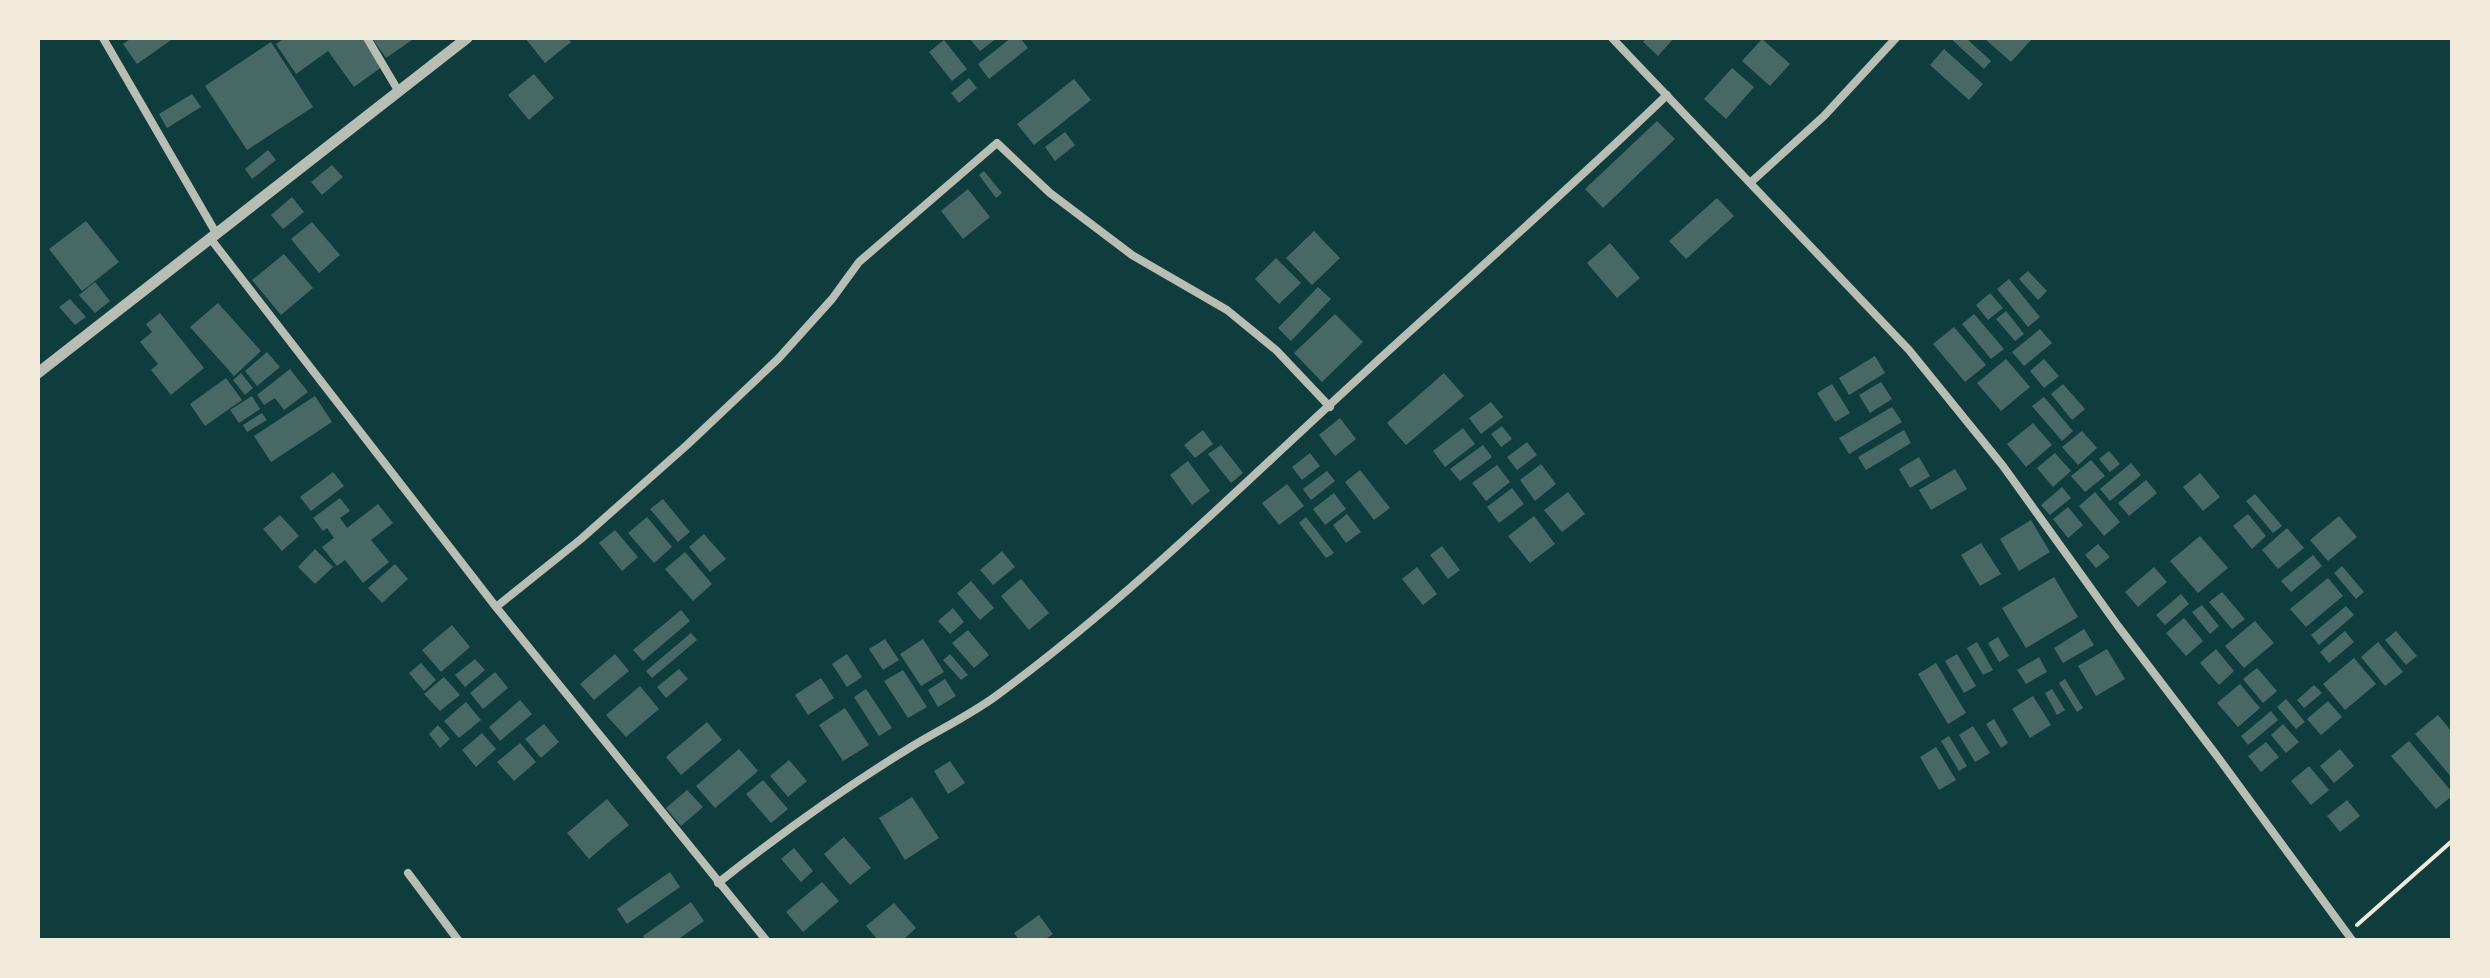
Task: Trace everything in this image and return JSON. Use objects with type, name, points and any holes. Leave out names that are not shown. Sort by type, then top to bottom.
[{"type":"street","points":[[103,38],[213,235],[496,607],[766,940]]},
{"type":"street","points":[[367,38],[399,92]]},
{"type":"street","points":[[38,373],[467,38]]},
{"type":"street","points":[[1612,38],[1909,350],[2003,466],[2350,937]]},
{"type":"street","points":[[1750,183],[1824,116],[1896,38]]},
{"type":"street","points":[[718,883],[782,832],[910,748],[995,697],[1186,539],[1539,217],[1667,95]]},
{"type":"street","points":[[496,607],[581,539],[687,445],[778,359],[832,299],[859,262],[997,143],[1050,193],[1132,255],[1227,310],[1276,350],[1330,407]]},
{"type":"street","points":[[408,873],[458,940]]},
{"type":"path","points":[[2350,937],[2452,841]]},
{"type":"building","points":[[132,38],[174,38],[137,64],[123,44]]},
{"type":"building","points":[[285,38],[363,38],[383,66],[354,87],[328,51],[296,74],[276,44]]},
{"type":"building","points":[[372,38],[415,38],[386,58]]},
{"type":"building","points":[[525,38],[567,38],[571,42],[545,63]]},
{"type":"building","points":[[969,38],[997,38],[980,51]]},
{"type":"building","points":[[1011,38],[1020,38],[1028,48],[989,79],[978,64]]},
{"type":"building","points":[[1646,38],[1674,38],[1658,56],[1643,42]]},
{"type":"building","points":[[1950,38],[1966,38],[1991,61],[1984,69]]},
{"type":"building","points":[[1984,38],[2033,38],[2011,62]]},
{"type":"building","points":[[1762,39],[1790,64],[1770,86],[1742,61]]},
{"type":"building","points":[[944,40],[967,69],[952,81],[929,52]]},
{"type":"building","points":[[271,42],[313,107],[247,150],[205,86]]},
{"type":"building","points":[[1944,49],[1983,84],[1969,100],[1930,65]]},
{"type":"building","points":[[1732,68],[1754,87],[1726,119],[1704,99]]},
{"type":"building","points":[[534,74],[554,98],[529,120],[508,95]]},
{"type":"building","points":[[969,78],[977,88],[959,103],[951,93]]},
{"type":"building","points":[[1074,79],[1091,100],[1034,145],[1017,124]]},
{"type":"building","points":[[192,94],[201,107],[167,128],[159,114]]},
{"type":"building","points":[[1657,121],[1675,139],[1603,208],[1585,189]]},
{"type":"building","points":[[1065,132],[1075,145],[1055,161],[1045,147]]},
{"type":"building","points":[[268,150],[276,160],[252,179],[245,169]]},
{"type":"building","points":[[332,165],[343,177],[322,195],[311,182]]},
{"type":"building","points":[[984,171],[1002,193],[996,198],[979,175]]},
{"type":"building","points":[[968,189],[990,217],[963,239],[941,211]]},
{"type":"building","points":[[292,197],[304,212],[283,229],[271,215]]},
{"type":"building","points":[[1717,198],[1734,216],[1686,259],[1669,241]]},
{"type":"building","points":[[86,221],[119,262],[82,291],[49,249]]},
{"type":"building","points":[[312,222],[340,255],[319,273],[291,239]]},
{"type":"building","points":[[1314,231],[1340,258],[1312,285],[1286,258]]},
{"type":"building","points":[[1610,243],[1640,278],[1617,298],[1587,263]]},
{"type":"building","points":[[284,254],[313,288],[281,315],[252,280]]},
{"type":"building","points":[[1276,258],[1301,283],[1279,304],[1255,279]]},
{"type":"building","points":[[2028,271],[2047,291],[2038,300],[2019,279]]},
{"type":"building","points":[[2009,279],[2040,317],[2028,327],[1997,289]]},
{"type":"building","points":[[95,282],[110,301],[95,313],[79,295]]},
{"type":"building","points":[[1318,287],[1331,299],[1291,341],[1278,328]]},
{"type":"building","points":[[1990,293],[2003,308],[1988,320],[1976,305]]},
{"type":"building","points":[[70,299],[86,317],[75,325],[59,307]]},
{"type":"building","points":[[218,303],[261,351],[234,376],[190,327]]},
{"type":"building","points":[[2006,311],[2024,334],[2015,341],[1996,319]]},
{"type":"building","points":[[160,313],[204,368],[171,395],[151,370],[158,364],[140,342],[152,332],[146,324]]},
{"type":"building","points":[[1335,314],[1363,342],[1322,382],[1294,353]]},
{"type":"building","points":[[1974,314],[2004,349],[1991,359],[1962,324]]},
{"type":"building","points":[[1954,327],[1986,365],[1965,382],[1933,344]]},
{"type":"building","points":[[2040,329],[2052,343],[2024,366],[2012,352]]},
{"type":"building","points":[[267,352],[280,367],[257,386],[245,371]]},
{"type":"building","points":[[1875,356],[1885,373],[1849,395],[1839,378]]},
{"type":"building","points":[[2006,359],[2030,387],[2001,411],[1977,383]]},
{"type":"building","points":[[2044,359],[2059,376],[2044,388],[2030,371]]},
{"type":"building","points":[[290,369],[308,392],[284,410],[275,398],[264,405],[257,395]]},
{"type":"building","points":[[241,373],[253,388],[245,395],[233,380]]},
{"type":"building","points":[[1444,373],[1464,396],[1406,445],[1387,423]]},
{"type":"building","points":[[226,378],[242,400],[205,426],[190,404]]},
{"type":"building","points":[[1881,382],[1892,399],[1870,413],[1859,395]]},
{"type":"building","points":[[1832,384],[1850,413],[1835,422],[1817,393]]},
{"type":"building","points":[[2063,384],[2085,409],[2072,420],[2051,394]]},
{"type":"building","points":[[252,396],[260,409],[239,423],[230,410]]},
{"type":"building","points":[[315,396],[332,422],[271,462],[254,436]]},
{"type":"building","points":[[2044,397],[2073,431],[2062,441],[2032,406]]},
{"type":"building","points":[[1491,402],[1503,417],[1481,434],[1469,418]]},
{"type":"building","points":[[1892,407],[1902,422],[1849,454],[1839,438]]},
{"type":"building","points":[[262,413],[267,420],[247,432],[243,425]]},
{"type":"building","points":[[1340,418],[1356,439],[1335,456],[1319,435]]},
{"type":"building","points":[[2033,423],[2052,445],[2026,467],[2007,444]]},
{"type":"building","points":[[1502,426],[1512,439],[1501,447],[1491,434]]},
{"type":"building","points":[[1463,428],[1475,444],[1445,467],[1433,451]]},
{"type":"building","points":[[1203,430],[1213,444],[1195,458],[1184,445]]},
{"type":"building","points":[[1904,430],[1911,443],[1866,470],[1858,457]]},
{"type":"building","points":[[2082,431],[2097,448],[2078,465],[2062,447]]},
{"type":"building","points":[[1527,442],[1537,455],[1517,470],[1507,457]]},
{"type":"building","points":[[1221,445],[1243,473],[1231,483],[1208,454]]},
{"type":"building","points":[[1483,445],[1492,457],[1460,481],[1450,469]]},
{"type":"building","points":[[2109,451],[2120,464],[2110,472],[2099,459]]},
{"type":"building","points":[[1310,453],[1320,466],[1302,480],[1292,467]]},
{"type":"building","points":[[2055,453],[2071,471],[2053,487],[2037,468]]},
{"type":"building","points":[[1919,457],[1930,476],[1910,488],[1899,469]]},
{"type":"building","points":[[2091,460],[2105,476],[2085,492],[2071,476]]},
{"type":"building","points":[[1188,461],[1210,491],[1192,505],[1170,475]]},
{"type":"building","points":[[2131,463],[2141,475],[2110,501],[2100,489]]},
{"type":"building","points":[[1541,464],[1556,484],[1535,501],[1520,480]]},
{"type":"building","points":[[1497,465],[1510,482],[1486,501],[1472,483]]},
{"type":"building","points":[[1955,469],[1967,489],[1931,510],[1919,490]]},
{"type":"building","points":[[1360,470],[1390,508],[1374,520],[1345,482]]},
{"type":"building","points":[[1327,471],[1335,481],[1311,500],[1303,489]]},
{"type":"building","points":[[333,472],[344,486],[311,511],[300,497]]},
{"type":"building","points":[[2200,473],[2220,497],[2203,511],[2183,487]]},
{"type":"building","points":[[2146,480],[2157,493],[2129,516],[2118,503]]},
{"type":"building","points":[[1287,484],[1304,506],[1279,525],[1262,503]]},
{"type":"building","points":[[2062,487],[2071,498],[2050,515],[2041,505]]},
{"type":"building","points":[[1512,488],[1524,504],[1499,523],[1487,507]]},
{"type":"building","points":[[1568,492],[1585,514],[1562,532],[1544,510]]},
{"type":"building","points":[[2095,492],[2120,522],[2104,536],[2079,506]]},
{"type":"building","points":[[1334,493],[1346,509],[1325,525],[1313,509]]},
{"type":"building","points":[[2255,494],[2282,526],[2273,533],[2246,501]]},
{"type":"building","points":[[340,498],[350,511],[340,518],[347,528],[378,504],[393,523],[371,540],[389,562],[363,583],[345,560],[337,566],[322,547],[334,538],[327,528],[323,531],[313,518]]},
{"type":"building","points":[[663,499],[690,532],[678,542],[650,509]]},
{"type":"building","points":[[2068,507],[2083,525],[2068,538],[2053,519]]},
{"type":"building","points":[[1347,514],[1361,532],[1346,543],[1333,525]]},
{"type":"building","points":[[2248,514],[2266,536],[2252,549],[2233,526]]},
{"type":"building","points":[[280,515],[299,536],[282,551],[263,529]]},
{"type":"building","points":[[1534,516],[1555,544],[1530,563],[1508,536]]},
{"type":"building","points":[[2339,516],[2357,537],[2328,561],[2310,540]]},
{"type":"building","points":[[647,517],[672,547],[654,563],[628,533]]},
{"type":"building","points":[[1306,517],[1334,553],[1326,558],[1299,523]]},
{"type":"building","points":[[2031,520],[2050,552],[2019,571],[2000,539]]},
{"type":"building","points":[[2287,528],[2304,548],[2278,569],[2262,550]]},
{"type":"building","points":[[615,530],[638,557],[622,571],[599,543]]},
{"type":"building","points":[[704,534],[726,559],[710,572],[689,547]]},
{"type":"building","points":[[2200,536],[2228,568],[2198,593],[2170,561]]},
{"type":"building","points":[[1981,543],[2001,574],[1980,586],[1961,555]]},
{"type":"building","points":[[2098,544],[2110,557],[2096,568],[2085,555]]},
{"type":"building","points":[[1442,546],[1460,570],[1448,579],[1430,555]]},
{"type":"building","points":[[315,549],[333,567],[315,584],[298,567]]},
{"type":"building","points":[[1002,551],[1015,567],[993,585],[980,570]]},
{"type":"building","points":[[685,552],[712,584],[693,601],[665,569]]},
{"type":"building","points":[[2313,555],[2322,566],[2291,592],[2281,581]]},
{"type":"building","points":[[395,564],[408,579],[382,603],[368,588]]},
{"type":"building","points":[[2342,566],[2364,592],[2356,599],[2334,573]]},
{"type":"building","points":[[1417,567],[1437,594],[1423,605],[1402,579]]},
{"type":"building","points":[[2154,567],[2167,582],[2138,607],[2125,592]]},
{"type":"building","points":[[2054,577],[2078,617],[2026,648],[2002,608]]},
{"type":"building","points":[[2328,578],[2343,596],[2306,627],[2290,609]]},
{"type":"building","points":[[1021,579],[1049,613],[1029,630],[1001,596]]},
{"type":"building","points":[[971,581],[994,608],[980,620],[957,593]]},
{"type":"building","points":[[2222,592],[2245,619],[2232,629],[2209,602]]},
{"type":"building","points":[[2181,594],[2189,604],[2165,625],[2156,615]]},
{"type":"building","points":[[2202,605],[2219,626],[2210,634],[2192,612]]},
{"type":"building","points":[[2346,606],[2354,615],[2319,645],[2311,635]]},
{"type":"building","points":[[953,608],[964,622],[950,634],[938,621]]},
{"type":"building","points":[[681,610],[690,621],[643,661],[633,650]]},
{"type":"building","points":[[2184,618],[2203,641],[2186,656],[2166,633]]},
{"type":"building","points":[[2255,621],[2274,643],[2244,668],[2225,646]]},
{"type":"building","points":[[452,625],[470,647],[441,672],[422,650]]},
{"type":"building","points":[[2084,629],[2094,645],[2063,663],[2054,648]]},
{"type":"building","points":[[968,630],[989,655],[974,668],[952,643]]},
{"type":"building","points":[[2345,631],[2354,642],[2329,663],[2320,652]]},
{"type":"building","points":[[2396,631],[2417,656],[2406,665],[2385,640]]},
{"type":"building","points":[[691,633],[697,640],[652,678],[646,671]]},
{"type":"building","points":[[1998,637],[2009,656],[1999,662],[1988,643]]},
{"type":"building","points":[[885,639],[899,660],[883,670],[869,649]]},
{"type":"building","points":[[923,639],[944,672],[921,686],[900,654]]},
{"type":"building","points":[[1977,642],[1993,670],[1983,675],[1967,648]]},
{"type":"building","points":[[2378,642],[2403,672],[2385,686],[2361,657]]},
{"type":"building","points":[[2107,649],[2125,679],[2096,696],[2078,666]]},
{"type":"building","points":[[2216,649],[2234,671],[2219,685],[2200,663]]},
{"type":"building","points":[[615,654],[629,671],[594,700],[580,684]]},
{"type":"building","points":[[847,654],[862,677],[847,687],[832,664]]},
{"type":"building","points":[[950,654],[968,675],[961,680],[943,660]]},
{"type":"building","points":[[1957,654],[1976,686],[1964,693],[1945,661]]},
{"type":"building","points":[[2039,657],[2047,672],[2026,684],[2017,670]]},
{"type":"building","points":[[2354,658],[2376,684],[2345,710],[2323,684]]},
{"type":"building","points":[[475,659],[485,670],[465,687],[455,675]]},
{"type":"building","points":[[421,663],[436,680],[424,691],[409,673]]},
{"type":"building","points":[[1936,663],[1966,713],[1948,724],[1918,674]]},
{"type":"building","points":[[2257,668],[2277,691],[2263,703],[2243,679]]},
{"type":"building","points":[[679,669],[688,679],[666,698],[657,687]]},
{"type":"building","points":[[903,670],[927,707],[908,718],[884,681]]},
{"type":"building","points":[[495,672],[508,688],[483,709],[470,693]]},
{"type":"building","points":[[444,677],[460,695],[440,711],[424,694]]},
{"type":"building","points":[[821,678],[834,698],[808,715],[795,695]]},
{"type":"building","points":[[945,679],[956,696],[938,707],[928,690]]},
{"type":"building","points":[[2065,679],[2083,708],[2077,712],[2059,683]]},
{"type":"building","points":[[2240,684],[2260,708],[2238,727],[2217,703]]},
{"type":"building","points":[[2314,685],[2322,693],[2304,708],[2297,700]]},
{"type":"building","points":[[640,686],[659,709],[626,737],[606,715]]},
{"type":"building","points":[[866,689],[892,728],[879,736],[854,697]]},
{"type":"building","points":[[2052,689],[2065,710],[2057,715],[2045,693]]},
{"type":"building","points":[[2033,696],[2051,725],[2030,738],[2012,709]]},
{"type":"building","points":[[2286,699],[2305,722],[2296,729],[2277,707]]},
{"type":"building","points":[[520,700],[532,714],[500,741],[489,727]]},
{"type":"building","points":[[2328,701],[2342,717],[2321,735],[2307,719]]},
{"type":"building","points":[[466,702],[481,720],[459,738],[444,721]]},
{"type":"building","points":[[845,708],[869,745],[843,761],[819,725]]},
{"type":"building","points":[[2271,711],[2278,720],[2248,745],[2241,736]]},
{"type":"building","points":[[2438,715],[2452,732],[2452,778],[2415,734]]},
{"type":"building","points":[[1994,719],[2008,743],[2001,748],[1986,724]]},
{"type":"building","points":[[707,722],[722,740],[681,775],[666,757]]},
{"type":"building","points":[[544,724],[559,742],[541,758],[525,739]]},
{"type":"building","points":[[2283,724],[2299,742],[2286,753],[2271,735]]},
{"type":"building","points":[[438,725],[450,739],[440,748],[429,734]]},
{"type":"building","points":[[1973,726],[1990,753],[1975,762],[1959,735]]},
{"type":"building","points":[[482,733],[496,749],[476,767],[462,750]]},
{"type":"building","points":[[1949,736],[1967,766],[1959,771],[1941,741]]},
{"type":"building","points":[[2409,741],[2452,792],[2452,796],[2436,809],[2391,756]]},
{"type":"building","points":[[2266,742],[2279,757],[2261,772],[2248,756]]},
{"type":"building","points":[[520,743],[536,762],[514,781],[497,762]]},
{"type":"building","points":[[1936,747],[1956,780],[1939,790],[1920,757]]},
{"type":"building","points":[[739,749],[758,771],[715,808],[696,786]]},
{"type":"building","points":[[2340,749],[2354,766],[2334,783],[2320,766]]},
{"type":"building","points":[[789,760],[807,781],[788,797],[770,776]]},
{"type":"building","points":[[950,761],[965,783],[948,794],[934,771]]},
{"type":"building","points":[[2309,766],[2329,790],[2311,805],[2291,781]]},
{"type":"building","points":[[763,780],[788,809],[771,823],[746,794]]},
{"type":"building","points":[[687,790],[703,807],[681,826],[666,808]]},
{"type":"building","points":[[912,797],[939,838],[905,860],[879,818]]},
{"type":"building","points":[[607,799],[629,825],[589,859],[567,833]]},
{"type":"building","points":[[2347,800],[2360,816],[2340,832],[2327,816]]},
{"type":"building","points":[[844,837],[871,868],[850,885],[824,854]]},
{"type":"building","points":[[794,848],[813,871],[801,882],[781,859]]},
{"type":"building","points":[[670,872],[680,887],[627,924],[617,909]]},
{"type":"building","points":[[822,882],[839,901],[803,932],[786,912]]},
{"type":"building","points":[[691,902],[704,921],[677,940],[646,940],[643,936]]},
{"type":"building","points":[[894,903],[916,928],[903,940],[878,940],[866,926]]},
{"type":"building","points":[[1039,915],[1053,934],[1044,940],[1019,940],[1014,933]]}]
